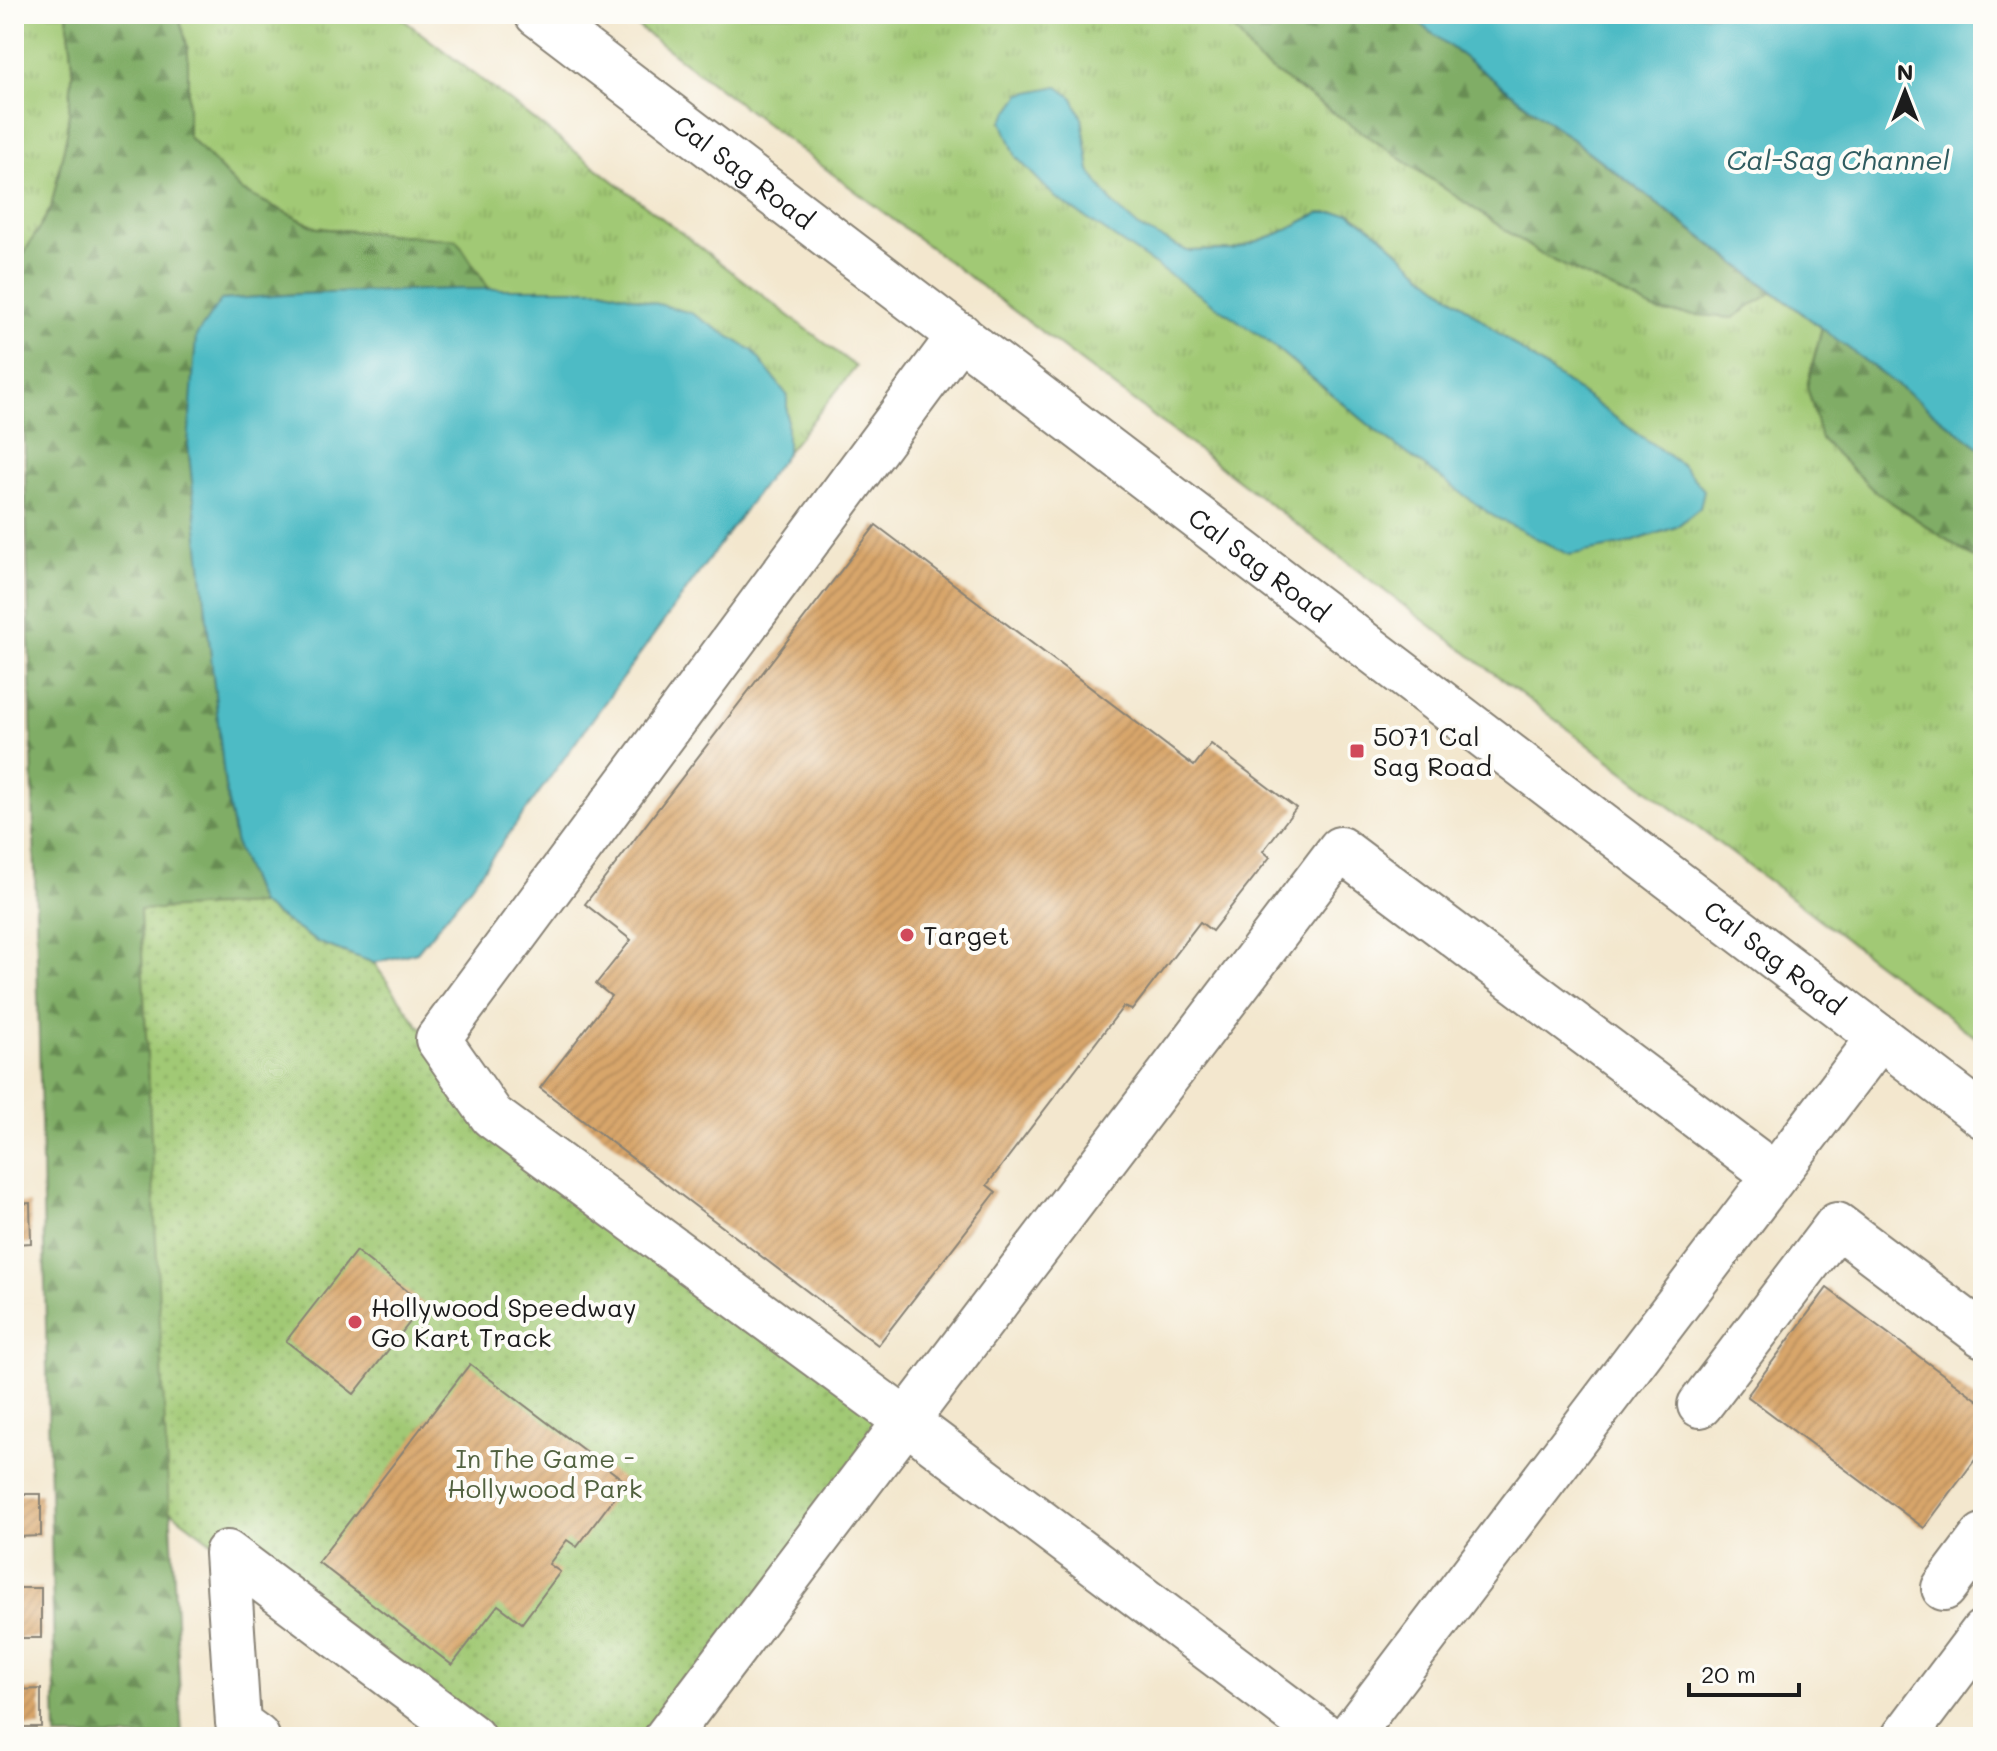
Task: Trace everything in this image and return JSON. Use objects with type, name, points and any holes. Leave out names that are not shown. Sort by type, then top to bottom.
[{"type":"street","name":"Cal Sag Road","points":[[537,14],[1983,1116]]},
{"type":"street","points":[[960,335],[438,1039],[492,1116],[906,1421],[1326,1737]]},
{"type":"street","points":[[667,1737],[1340,849],[1775,1175]]},
{"type":"street","points":[[1349,1737],[1880,1037]]},
{"type":"street","points":[[1700,1405],[1837,1225],[1983,1335]]},
{"type":"street","points":[[1944,1588],[1983,1536]]},
{"type":"street","points":[[244,1732],[227,1553],[472,1737]]},
{"type":"street","points":[[1904,1737],[1983,1632]]},
{"type":"green space","points":[[14,14],[67,14],[73,65],[67,134],[51,208],[20,260]]},
{"type":"green space","points":[[67,14],[178,14],[188,48],[188,136],[242,191],[317,228],[457,240],[489,289],[298,294],[222,300],[188,444],[225,786],[236,845],[260,904],[140,911],[182,1737],[56,1737],[20,260],[51,208],[67,134],[73,65]]},
{"type":"green space","points":[[178,14],[396,14],[856,367],[787,452],[787,395],[603,289],[489,289],[456,240],[317,228],[242,191],[188,136],[188,49]]},
{"type":"green space","points":[[621,14],[1224,14],[1258,61],[1542,255],[1733,318],[1773,292],[1822,328],[1807,386],[1873,490],[1983,564],[1983,1043]],"holes":[[[1082,118],[1090,171],[1113,204],[1139,228],[1187,251],[1233,250],[1280,233],[1319,213],[1351,213],[1519,349],[1683,466],[1700,508],[1676,527],[1622,545],[1494,516],[1380,434],[1002,122]]]},
{"type":"green space","points":[[1224,14],[1407,14],[1773,292],[1733,318],[1659,312],[1542,255],[1258,61]]},
{"type":"green space","points":[[1822,328],[1983,450],[1983,564],[1873,490],[1821,439],[1807,386]]},
{"type":"green space","name":"In The Game - Hollywood Park","points":[[260,904],[317,942],[374,963],[418,1025],[438,1039],[492,1116],[906,1421],[667,1737],[472,1737],[169,1510],[140,910]]},
{"type":"water","name":"Cal-Sag Channel","points":[[1407,14],[1983,14],[1983,450]]},
{"type":"water","points":[[1057,86],[1073,98],[1082,118],[1090,171],[1113,204],[1140,228],[1187,251],[1233,250],[1280,233],[1319,213],[1350,213],[1519,349],[1683,466],[1704,490],[1700,508],[1676,527],[1622,545],[1569,555],[1493,516],[1380,434],[1265,339],[1056,198],[1016,157],[1002,121],[1021,94]]},
{"type":"water","points":[[603,289],[691,313],[753,351],[787,395],[787,452],[471,886],[417,952],[374,963],[317,942],[260,904],[236,845],[225,786],[188,444],[196,336],[221,300],[298,294]]},
{"type":"building","name":"Target","points":[[876,525],[1194,766],[1211,744],[1296,808],[1263,851],[1270,857],[1212,931],[1200,922],[1132,1010],[1123,1007],[987,1185],[996,1192],[878,1345],[540,1088],[611,996],[596,984],[631,940],[585,904]]},
{"type":"building","points":[[21,627],[22,666],[14,667],[14,628]]},
{"type":"building","points":[[14,919],[17,919],[17,957],[14,957]]},
{"type":"building","points":[[14,999],[17,999],[19,1053],[14,1054]]},
{"type":"building","points":[[30,1203],[31,1243],[14,1244],[14,1204]]},
{"type":"building","name":"Hollywood Speedway Go Kart Track","points":[[356,1251],[424,1304],[354,1394],[286,1341]]},
{"type":"building","points":[[1827,1288],[1983,1404],[1983,1449],[1924,1528],[1747,1396]]},
{"type":"building","name":"In The Game - Hollywood Park","points":[[470,1364],[626,1482],[577,1547],[567,1540],[549,1564],[560,1572],[522,1623],[498,1605],[452,1665],[318,1562]]},
{"type":"building","points":[[14,1494],[41,1494],[41,1536],[14,1537]]},
{"type":"building","points":[[14,1588],[41,1588],[41,1638],[14,1638]]},
{"type":"building","points":[[41,1689],[41,1727],[14,1727],[14,1690]]},
{"type":"place","name":"5071 Cal Sag Road","points":[[1357,751]]},
{"type":"place","name":"Target","points":[[907,935]]},
{"type":"place","name":"Hollywood Speedway Go Kart Track","points":[[355,1322]]}]
